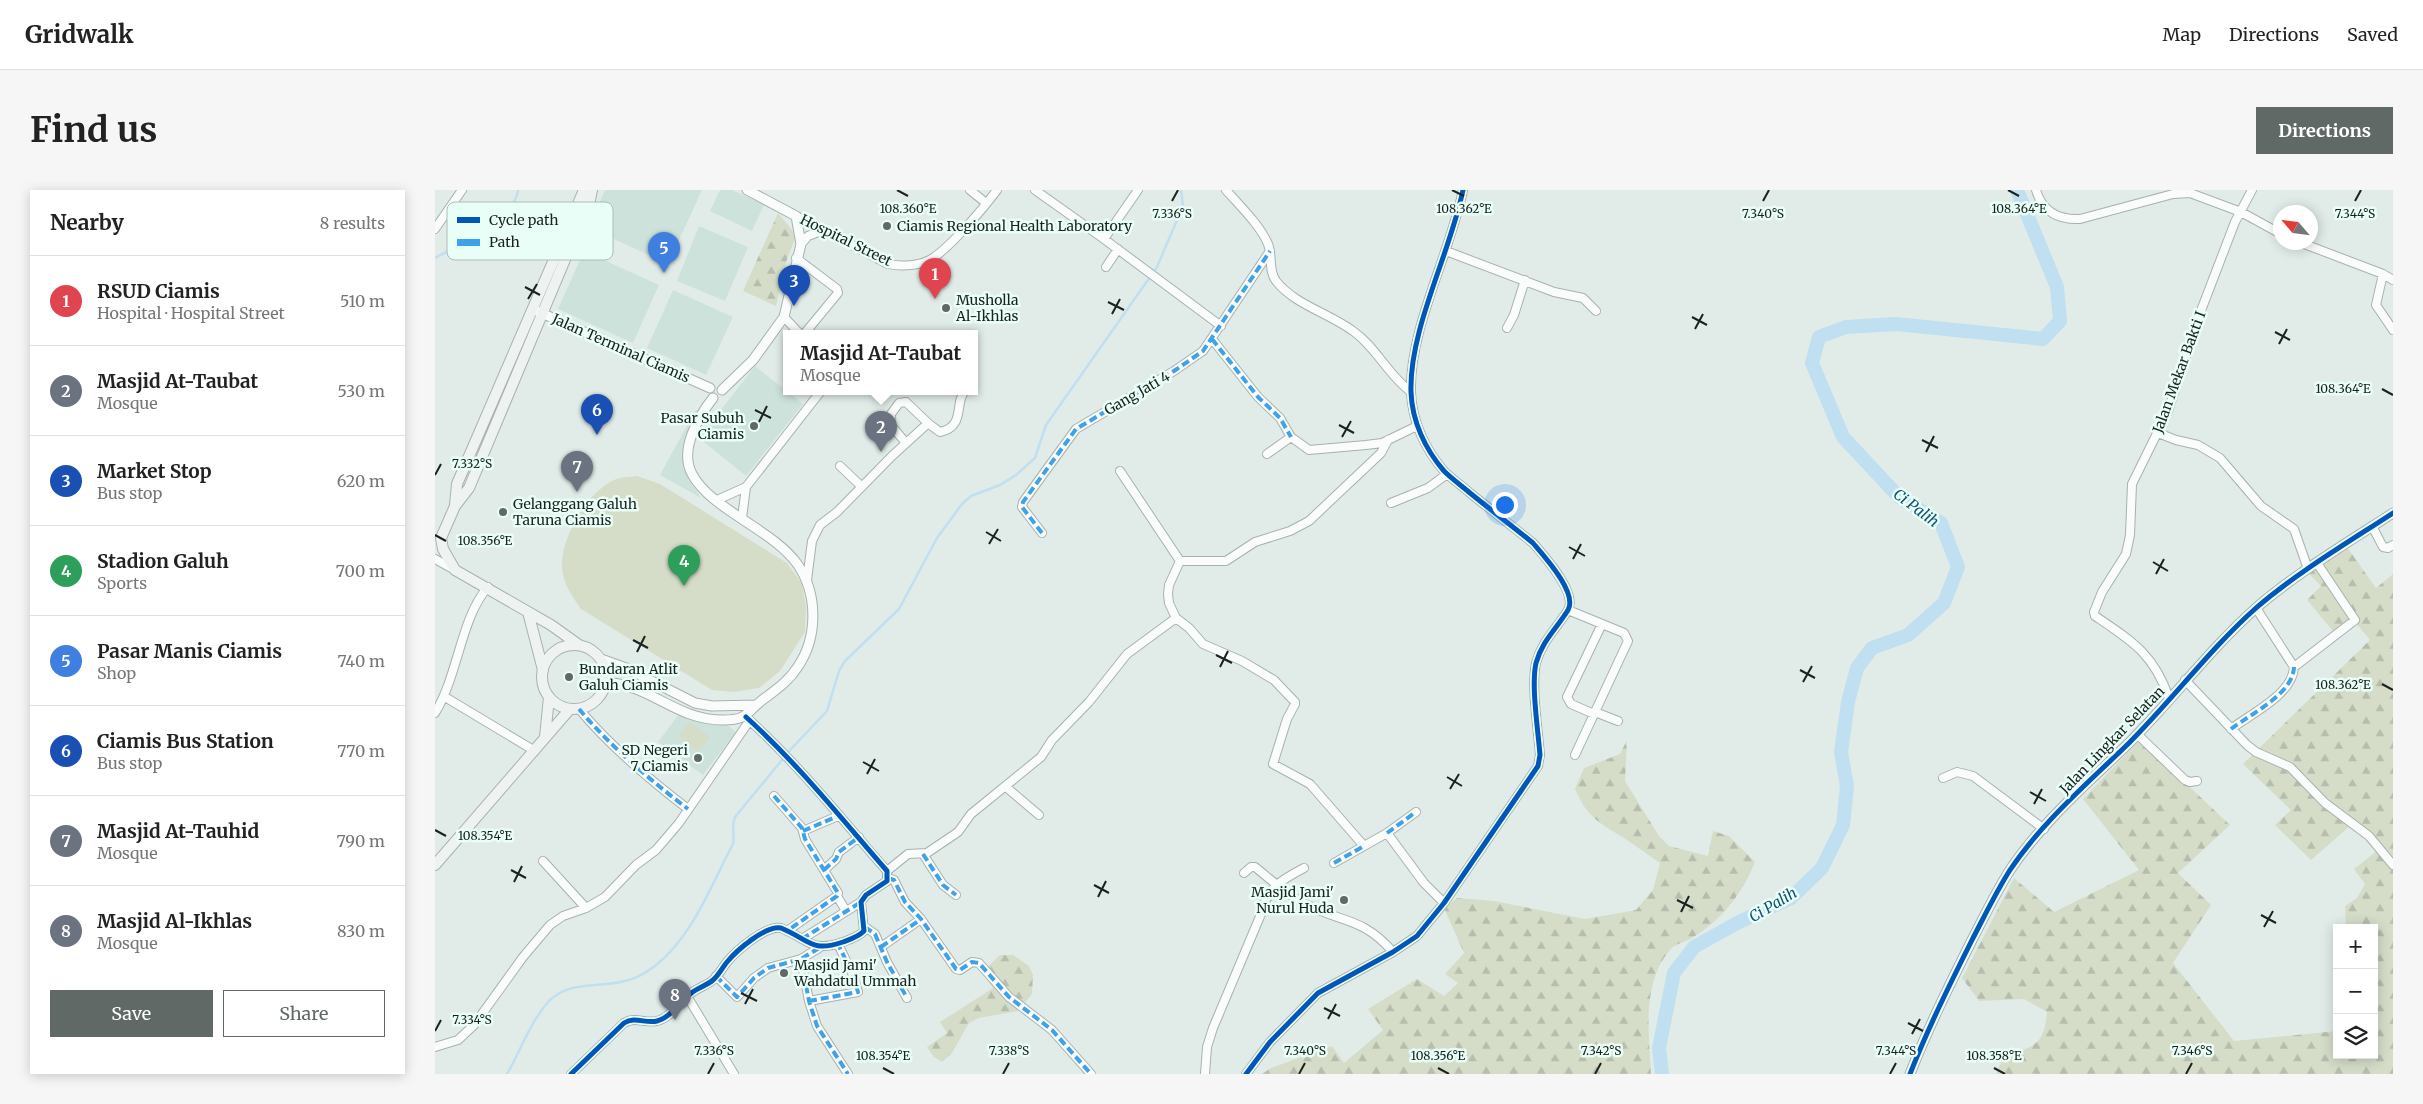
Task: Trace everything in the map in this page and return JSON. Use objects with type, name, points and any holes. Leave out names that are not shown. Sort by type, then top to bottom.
[{"type":"main road","points":[[579,202],[584,190]]},
{"type":"main road","points":[[587,202],[592,190]]},
{"type":"main road","points":[[455,506],[457,484],[553,260]]},
{"type":"main road","points":[[435,865],[535,752],[545,737],[574,709],[594,703],[600,697],[606,682],[607,674],[601,659],[592,650],[579,645],[551,625],[455,570],[438,539],[455,506],[469,488],[564,260]]},
{"type":"main road","points":[[511,358],[521,363]]},
{"type":"main road","points":[[496,392],[507,396]]},
{"type":"main road","points":[[528,612],[543,670],[544,687],[549,697],[559,705],[574,709]]},
{"type":"main road","points":[[543,670],[549,658],[559,649],[579,645]]},
{"type":"main road","points":[[545,737],[545,718],[549,697]]},
{"type":"street","points":[[454,202],[462,190]]},
{"type":"street","name":"Hospital Street","points":[[747,190],[888,264],[901,266],[932,259],[997,190]]},
{"type":"street","points":[[970,190],[986,203]]},
{"type":"street","points":[[1035,190],[1104,238],[1221,326]]},
{"type":"street","points":[[1104,238],[1138,190]]},
{"type":"street","points":[[1226,190],[1262,234],[1270,251],[1271,273],[1285,290],[1298,300],[1354,331],[1363,339],[1391,374],[1411,392]]},
{"type":"street","points":[[1246,1074],[1270,1042],[1318,993],[1334,982],[1393,952],[1417,936],[1444,903],[1536,772],[1540,754],[1535,669],[1541,648],[1568,610],[1571,600],[1570,594],[1533,543],[1447,474],[1435,460],[1417,426],[1411,392],[1412,370],[1421,328],[1463,190]]},
{"type":"street","points":[[2036,190],[2039,202],[2048,211],[2071,220],[2173,194],[2190,193],[2241,212],[2273,230]]},
{"type":"street","name":"Jalan Mekar Bakti I","points":[[2169,698],[2163,680],[2147,654],[2124,635],[2095,616],[2094,612],[2102,592],[2127,549],[2130,535],[2132,484],[2168,411],[2202,308],[2251,190]]},
{"type":"street","points":[[435,229],[447,212]]},
{"type":"street","points":[[796,216],[801,244]]},
{"type":"street","points":[[435,1047],[458,1040],[474,1025],[523,957],[550,925],[563,916],[586,908],[605,897],[637,865],[656,850],[689,809],[756,705],[784,683],[797,668],[807,650],[813,627],[812,603],[807,580],[797,563],[781,546],[717,500],[700,485],[691,474],[688,447],[694,429],[705,408],[713,398],[720,396],[721,390],[753,360],[784,317],[801,244],[808,236],[823,230]]},
{"type":"street","points":[[1107,267],[1119,249]]},
{"type":"street","points":[[2318,249],[2383,274],[2393,280]]},
{"type":"street","name":"Gang Jati 4","points":[[1041,533],[1022,504],[1075,431],[1174,372],[1200,354],[1221,326],[1270,251]]},
{"type":"street","points":[[1446,251],[1554,292],[1583,298],[1596,311]]},
{"type":"street","points":[[797,258],[837,290],[838,293],[807,330]]},
{"type":"street","points":[[2383,274],[2376,305],[2393,330]]},
{"type":"street","points":[[1507,328],[1514,315],[1525,280]]},
{"type":"street","name":"Jalan Terminal Ciamis","points":[[531,309],[710,388]]},
{"type":"street","points":[[784,317],[796,330]]},
{"type":"street","points":[[1212,339],[1258,398],[1280,418],[1291,437],[1309,450],[1375,444],[1417,426]]},
{"type":"street","points":[[713,398],[710,395],[710,388],[718,386],[721,390]]},
{"type":"street","points":[[717,500],[746,487],[818,395]]},
{"type":"street","points":[[906,443],[889,424],[891,414],[899,403],[906,402],[940,432],[947,430],[959,414],[959,400],[962,395]]},
{"type":"street","points":[[807,580],[814,533],[819,525],[837,512],[861,486],[929,424]]},
{"type":"street","points":[[2158,433],[2176,440],[2198,445],[2220,458],[2261,506],[2294,530],[2307,569]]},
{"type":"street","points":[[1267,454],[1291,437]]},
{"type":"street","points":[[1180,561],[1226,561],[1255,542],[1290,531],[1309,521],[1381,453],[1387,440]]},
{"type":"street","points":[[840,466],[861,486]]},
{"type":"street","points":[[1120,471],[1180,561]]},
{"type":"street","points":[[1391,503],[1428,488],[1447,474]]},
{"type":"street","points":[[742,518],[746,487]]},
{"type":"street","name":"Jalan Lingkar Selatan","points":[[1910,1074],[1935,1014],[1989,908],[2011,870],[2044,829],[2256,608],[2317,562],[2393,513]]},
{"type":"street","points":[[2372,526],[2383,547],[2388,548],[2393,545]]},
{"type":"street","points":[[435,559],[455,570]]},
{"type":"street","points":[[1180,561],[1169,585],[1168,594],[1171,611],[1203,644],[1242,661],[1274,680],[1293,698],[1295,704],[1287,719],[1273,764],[1310,784],[1364,846]]},
{"type":"street","points":[[2295,667],[2355,620],[2317,562]]},
{"type":"street","points":[[435,713],[445,697],[472,612],[488,588]]},
{"type":"street","points":[[2231,728],[2280,695],[2294,676],[2295,667],[2256,608]]},
{"type":"street","points":[[1568,610],[1624,633],[1628,641],[1575,755]]},
{"type":"street","points":[[803,939],[861,902],[866,895],[885,883],[887,874],[909,854],[923,854],[958,832],[971,814],[1041,757],[1052,740],[1089,702],[1127,654],[1176,618]]},
{"type":"street","points":[[1602,624],[1567,700],[1571,704],[1618,720]]},
{"type":"street","points":[[601,659],[626,668],[695,703],[731,707],[756,705]]},
{"type":"street","points":[[2185,680],[2256,752],[2290,766],[2325,803],[2369,836],[2393,865]]},
{"type":"street","points":[[606,682],[624,684],[641,689],[677,710],[692,716],[723,720],[748,719],[778,746],[859,837],[887,874],[894,880],[905,902],[921,919],[956,969],[960,970],[972,962],[979,964],[1009,997],[1052,1030],[1091,1074]]},
{"type":"street","points":[[445,697],[535,752]]},
{"type":"street","points":[[692,716],[695,703]]},
{"type":"street","points":[[574,709],[653,780],[689,809]]},
{"type":"street","points":[[2137,734],[2185,780],[2190,782],[2197,781]]},
{"type":"street","points":[[1943,778],[1957,772],[1973,776],[2044,829]]},
{"type":"street","points":[[1006,787],[1039,816]]},
{"type":"street","points":[[774,796],[803,831],[805,839],[838,893],[837,896],[846,911]]},
{"type":"street","points":[[1334,863],[1387,833],[1416,812]]},
{"type":"street","points":[[803,831],[839,816]]},
{"type":"street","points":[[1387,833],[1424,883],[1444,903]]},
{"type":"street","points":[[824,870],[836,859],[839,852],[859,837]]},
{"type":"street","points":[[923,854],[943,885],[956,895]]},
{"type":"street","points":[[543,861],[586,908]]},
{"type":"street","points":[[1244,873],[1251,867],[1255,867],[1303,903],[1349,919],[1372,931],[1393,952]]},
{"type":"street","points":[[1205,1074],[1207,1047],[1213,1028],[1227,999],[1267,896],[1278,884],[1304,868]]},
{"type":"street","points":[[787,931],[837,896]]},
{"type":"street","points":[[716,976],[737,997],[754,978],[769,968],[801,959],[819,948],[838,944],[860,935],[865,927],[861,902]]},
{"type":"street","points":[[881,947],[921,919]]},
{"type":"street","points":[[865,927],[875,934],[907,998]]},
{"type":"street","points":[[571,1074],[624,1023],[629,1020],[651,1022],[662,1019],[687,996],[716,976],[731,958],[771,928],[787,931],[819,948]]},
{"type":"street","points":[[809,1000],[858,992],[853,974],[838,944]]},
{"type":"street","points":[[801,959],[809,1000],[817,1026],[849,1074]]},
{"type":"street","points":[[687,996],[734,1074]]},
{"type":"shaded area","points":[[605,190],[702,190],[668,264],[613,239],[613,202],[599,202]]},
{"type":"shaded area","points":[[720,190],[732,190],[764,205],[752,231],[710,211]]},
{"type":"shaded area","points":[[699,226],[748,247],[725,301],[677,281]]},
{"type":"shaded area","points":[[580,260],[604,260],[659,285],[633,343],[558,309]]},
{"type":"shaded area","points":[[673,290],[733,317],[706,375],[647,348]]},
{"type":"shaded area","points":[[755,366],[783,388],[783,395],[792,395],[803,404],[746,476],[699,438]]},
{"type":"shaded area","points":[[697,410],[698,415],[688,432],[683,449],[683,466],[689,480],[701,498],[660,475]]},
{"type":"shaded area","name":"SD Negeri 7 Ciamis","points":[[679,714],[704,723],[725,723],[736,732],[703,775],[658,742]]},
{"type":"green space","points":[[778,213],[792,230],[795,239],[787,259],[776,306],[743,291]]},
{"type":"green space","points":[[637,476],[660,484],[787,563],[802,584],[806,607],[805,632],[780,671],[759,688],[734,692],[712,690],[581,609],[571,595],[566,585],[562,568],[565,544],[577,518],[585,505],[604,486],[616,479]]},
{"type":"green space","points":[[2347,547],[2376,588],[2393,574],[2393,1074],[1996,1074],[2003,1058],[2035,1044],[2040,1039],[2047,1012],[2024,999],[1979,1001],[1962,978],[2014,878],[2054,912],[2139,870],[2083,799],[2140,740],[2230,825],[2178,873],[2211,905],[2173,963],[2234,1041],[2333,1031],[2333,1059],[2378,1059],[2378,924],[2346,924],[2345,906],[2357,898],[2365,884],[2354,869],[2377,851],[2367,838],[2350,826],[2311,860],[2275,825],[2291,810],[2243,764],[2370,640],[2354,621],[2337,636],[2307,600],[2321,586],[2309,574]]},
{"type":"green space","points":[[689,722],[710,737],[698,752],[678,736]]},
{"type":"green space","points":[[1627,740],[1625,781],[1659,836],[1669,846],[1708,856],[1713,831],[1729,836],[1755,862],[1744,885],[1722,914],[1703,931],[1674,946],[1662,961],[1655,976],[1649,1008],[1651,1074],[1262,1074],[1271,1068],[1332,1046],[1344,1063],[1383,1030],[1368,1009],[1417,979],[1444,996],[1458,983],[1445,974],[1464,953],[1444,908],[1457,898],[1494,901],[1585,919],[1636,910],[1653,890],[1660,863],[1600,823],[1584,807],[1575,789],[1584,768],[1620,754]]},
{"type":"green space","points":[[1000,955],[1013,955],[1029,966],[1033,975],[1032,994],[1018,1011],[979,1018],[969,1023],[952,1053],[942,1062],[934,1057],[927,1047],[947,1033],[940,1022],[993,988],[982,972]]},
{"type":"waterway","points":[[513,202],[518,190]]},
{"type":"waterway","points":[[507,1074],[536,1018],[557,994],[575,987],[615,983],[637,977],[655,966],[680,940],[700,909],[733,844],[735,817],[791,749],[827,711],[839,671],[845,661],[899,609],[937,538],[962,504],[971,496],[1000,485],[1016,475],[1035,458],[1046,425],[1157,267],[1183,206],[1181,190]]},
{"type":"waterway","name":"Ci Palih","points":[[1662,1074],[1659,1048],[1674,973],[1694,947],[1739,922],[1791,898],[1822,868],[1843,825],[1847,786],[1841,752],[1848,702],[1857,668],[1872,648],[1908,635],[1944,603],[1958,567],[1941,523],[1899,497],[1843,437],[1812,363],[1819,337],[1846,327],[1896,324],[2043,339],[2060,321],[2057,287],[2017,190]]},
{"type":"waterway","points":[[435,258],[447,252]]},
{"type":"marked path","points":[[1042,533],[1022,507],[1023,502],[1076,429],[1174,371],[1203,351],[1270,251]]},
{"type":"marked path","points":[[1212,339],[1258,397],[1280,418],[1291,437]]},
{"type":"marked path","points":[[2231,729],[2279,694],[2287,686],[2292,677],[2294,667]]},
{"type":"marked path","points":[[579,709],[631,762],[688,809]]},
{"type":"marked path","points":[[774,796],[802,828],[805,839],[838,893],[837,896],[787,931]]},
{"type":"marked path","points":[[1387,833],[1416,812]]},
{"type":"marked path","points":[[803,831],[838,816]]},
{"type":"marked path","points":[[824,870],[836,859],[839,852],[859,837]]},
{"type":"marked path","points":[[1334,863],[1364,846]]},
{"type":"marked path","points":[[923,854],[943,885],[956,895]]},
{"type":"marked path","points":[[888,878],[894,880],[905,902],[921,919],[956,969],[960,970],[972,962],[979,963],[1009,997],[1052,1030],[1091,1074]]},
{"type":"marked path","points":[[802,939],[861,902]]},
{"type":"marked path","points":[[881,947],[921,919]]},
{"type":"marked path","points":[[865,927],[875,934],[887,962],[907,998]]},
{"type":"marked path","points":[[809,1001],[858,992],[853,975],[838,944]]},
{"type":"marked path","points":[[819,948],[801,959],[809,1001],[817,1026],[848,1074]]},
{"type":"marked path","points":[[716,976],[737,997],[754,978],[768,968],[801,959]]},
{"type":"cycle path","points":[[1246,1074],[1270,1042],[1318,993],[1393,952],[1417,936],[1444,903],[1538,766],[1540,755],[1535,695],[1536,663],[1546,641],[1568,610],[1570,603],[1568,594],[1558,575],[1533,543],[1444,471],[1425,444],[1417,424],[1412,403],[1412,368],[1416,343],[1463,190]]},
{"type":"cycle path","points":[[1910,1074],[1940,1006],[1990,905],[2010,870],[2036,836],[2129,743],[2223,640],[2256,608],[2306,570],[2393,513]]},
{"type":"cycle path","points":[[571,1074],[624,1023],[632,1020],[653,1022],[666,1017],[690,994],[713,980],[727,962],[745,945],[768,930],[781,928],[817,946],[832,945],[849,940],[864,931],[861,902],[866,895],[887,881],[887,871],[801,772],[746,717]]},
{"type":"place","name":"Ciamis Regional Health Laboratory","points":[[887,226]]},
{"type":"place","name":"Pasar Manis Ciamis","points":[[664,273]]},
{"type":"place","name":"RSUD Ciamis","points":[[935,299]]},
{"type":"place","name":"Market Stop","points":[[794,306]]},
{"type":"place","name":"Musholla Al-Ikhlas","points":[[946,308]]},
{"type":"place","name":"Pasar Subuh Ciamis","points":[[754,426]]},
{"type":"place","name":"Ciamis Bus Station","points":[[597,435]]},
{"type":"place","name":"Masjid At-Taubat","points":[[881,452]]},
{"type":"place","name":"Masjid At-Tauhid","points":[[577,492]]},
{"type":"place","name":"Gelanggang Galuh Taruna Ciamis","points":[[503,512]]},
{"type":"place","name":"Stadion Galuh","points":[[684,586]]},
{"type":"place","name":"Bundaran Atlit Galuh Ciamis","points":[[569,677]]},
{"type":"place","name":"SD Negeri 7 Ciamis","points":[[698,758]]},
{"type":"place","name":"Masjid Jami' Nurul Huda","points":[[1344,900]]},
{"type":"place","name":"Masjid Jami' Wahdatul Ummah","points":[[784,973]]},
{"type":"place","name":"Masjid Al-Ikhlas","points":[[675,1020]]}]
